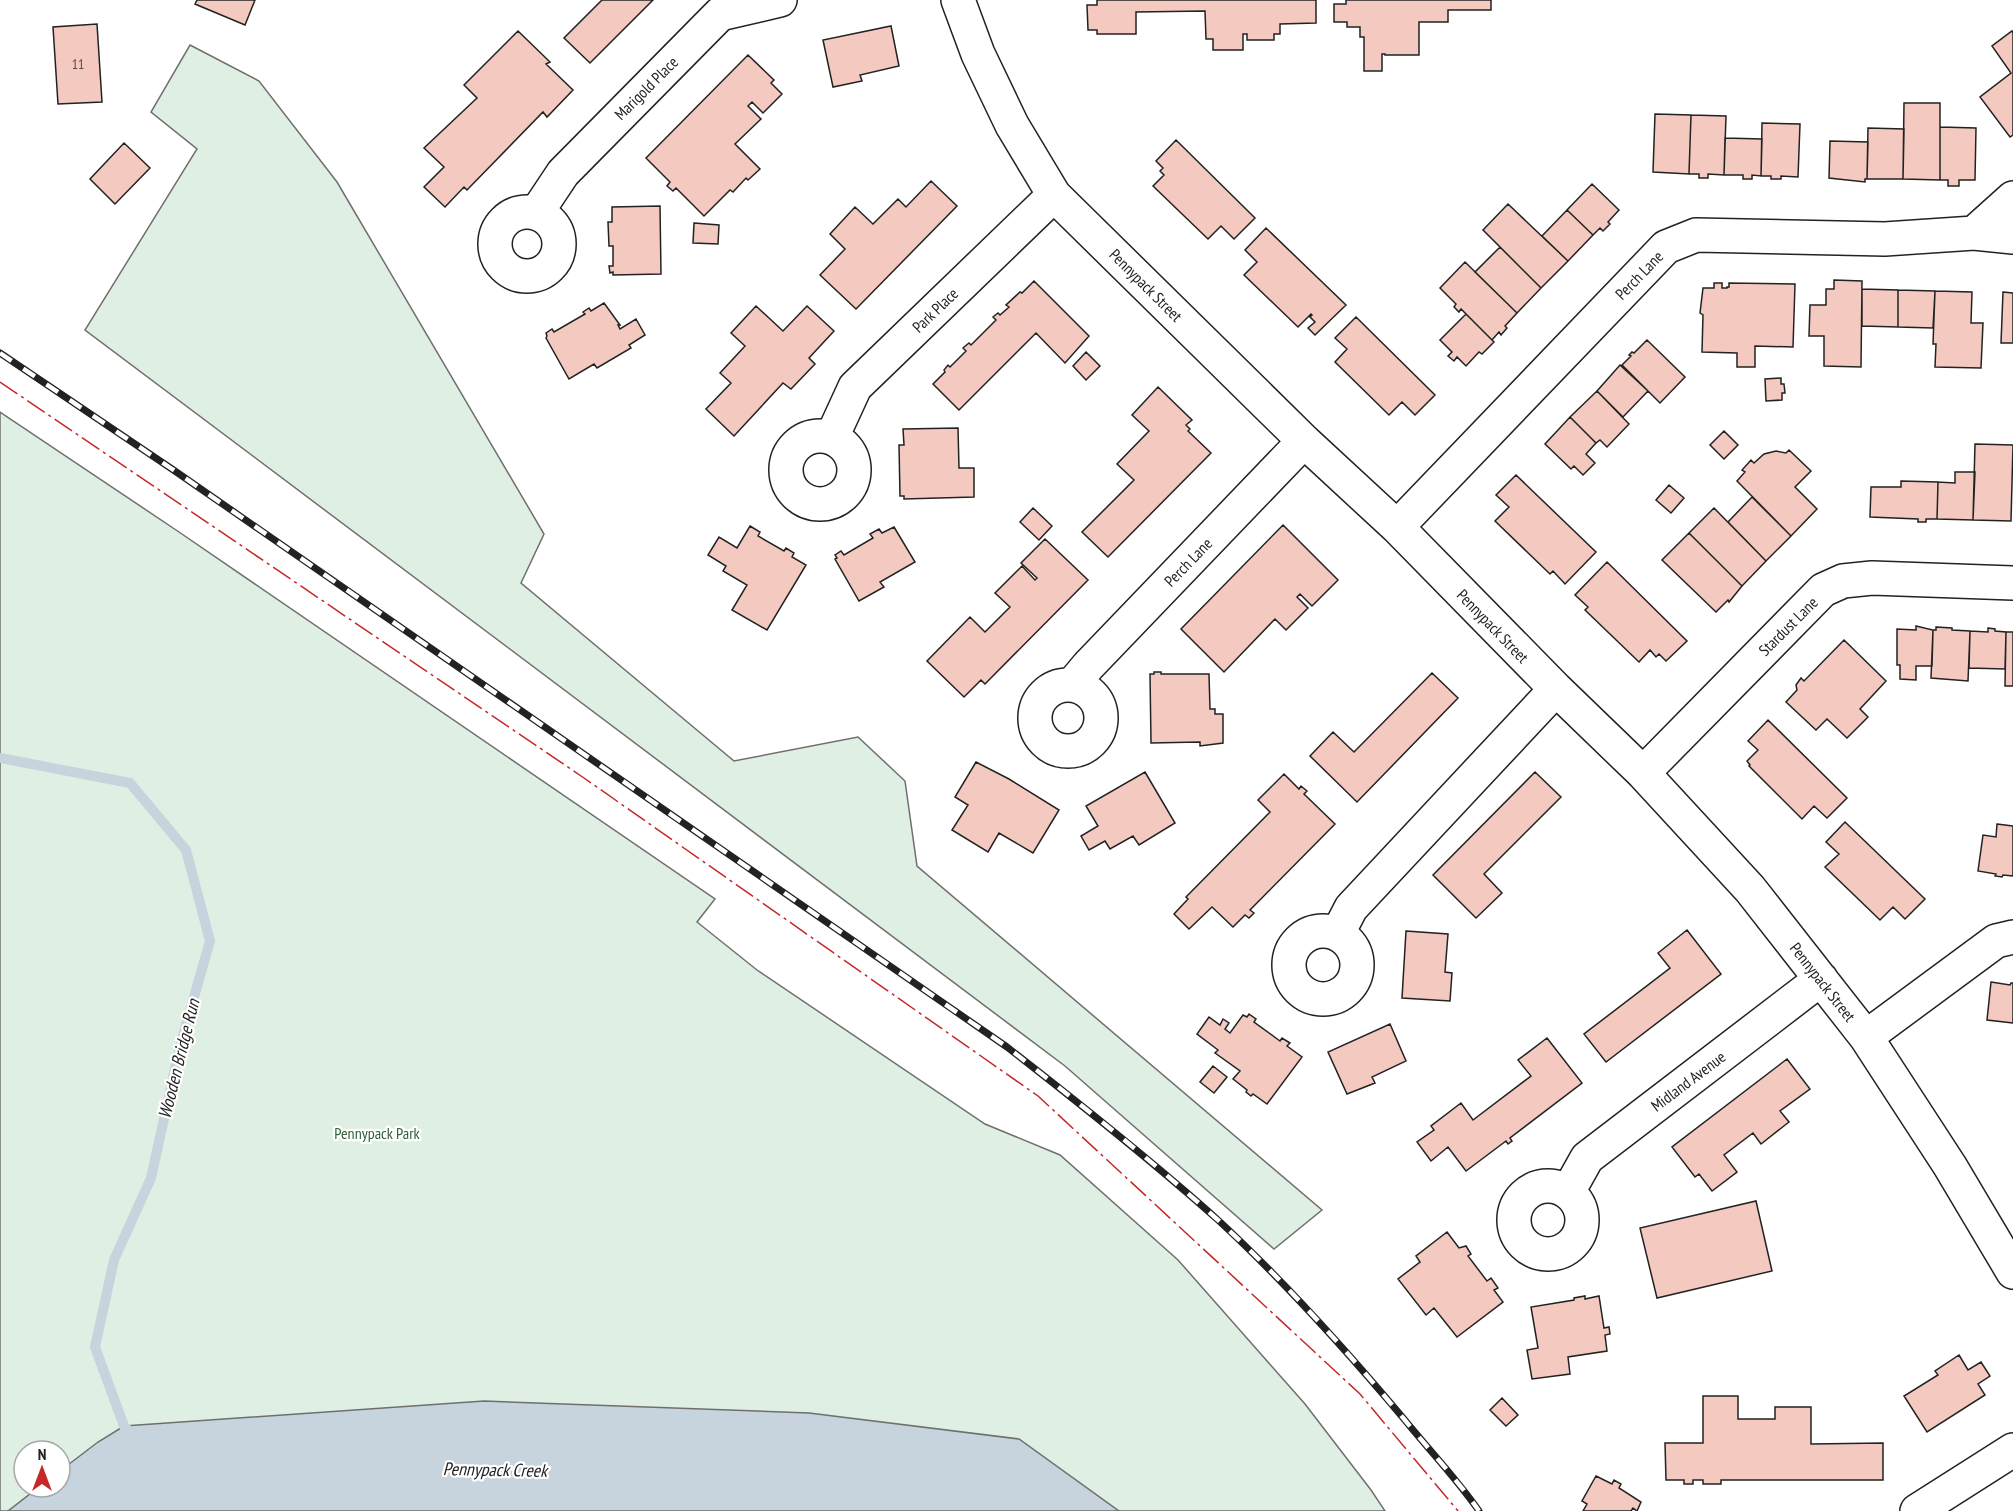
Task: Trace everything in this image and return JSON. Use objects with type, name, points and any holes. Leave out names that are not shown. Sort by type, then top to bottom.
[{"type":"street","name":"Marigold Place","points":[[537,212],[563,173],[720,14],[780,0]]},
{"type":"street","name":"Pennypack Street","points":[[958,0],[978,54],[1012,125],[1054,195],[1305,441],[1397,527],[1556,689],[1643,773],[1750,889],[1866,1036],[1950,1166],[2013,1272]]},
{"type":"street","name":"Park Place","points":[[832,437],[855,387],[1054,195]]},
{"type":"street","points":[[1974,233],[2013,198]]},
{"type":"street","name":"Perch Lane","points":[[1397,527],[1666,247],[1696,235],[1885,239],[1974,233],[2013,237]]},
{"type":"street","name":"Perch Lane","points":[[1072,685],[1305,441]]},
{"type":"street","name":"Stardust Lane","points":[[1643,773],[1823,590],[1844,581],[1872,579],[2013,583]]},
{"type":"street","points":[[1338,933],[1351,908],[1556,689]]},
{"type":"street","points":[[1866,1036],[1996,941],[2013,937]]},
{"type":"street","name":"Midland Avenue","points":[[1568,1192],[1587,1158],[1821,979]]},
{"type":"street","points":[[1917,1511],[2013,1450]]},
{"type":"green space","points":[[190,45],[259,81],[337,182],[544,534],[521,583],[734,761],[858,737],[905,781],[917,866],[1322,1210],[1274,1249],[1065,1066],[85,330],[197,149],[151,112]]},
{"type":"green space","name":"Pennypack Park","points":[[0,412],[715,899],[697,922],[757,970],[985,1124],[1060,1155],[1178,1260],[1305,1404],[1385,1511],[0,1511]]},
{"type":"water","name":"Pennypack Creek","points":[[484,1401],[809,1413],[1019,1439],[1119,1511],[8,1511],[24,1499],[72,1499],[72,1462],[124,1426]]},
{"type":"building","points":[[197,0],[255,0],[245,25],[195,4]]},
{"type":"building","points":[[602,0],[653,0],[590,63],[564,38]]},
{"type":"building","points":[[1097,0],[1316,0],[1316,23],[1280,24],[1280,34],[1274,34],[1274,40],[1247,40],[1247,34],[1243,34],[1243,50],[1213,50],[1213,39],[1206,39],[1205,11],[1136,12],[1136,34],[1097,34],[1097,30],[1088,30],[1087,5],[1097,5]]},
{"type":"building","points":[[1346,0],[1491,0],[1491,10],[1448,10],[1448,22],[1419,22],[1419,55],[1382,54],[1382,71],[1364,71],[1364,37],[1360,37],[1360,27],[1347,27],[1347,22],[1334,22],[1334,4],[1346,4]]},
{"type":"building","points":[[97,24],[102,102],[58,104],[53,27]]},
{"type":"building","points":[[891,26],[899,66],[860,75],[862,81],[833,87],[823,40]]},
{"type":"building","points":[[518,31],[550,62],[546,64],[573,90],[547,117],[543,112],[467,190],[464,187],[445,207],[424,187],[444,167],[424,148],[477,98],[464,85]]},
{"type":"building","points":[[2012,31],[2013,135],[2010,137],[1980,97],[2011,73],[1992,46]]},
{"type":"building","points":[[748,55],[774,80],[771,83],[782,94],[763,113],[752,102],[748,106],[761,119],[735,144],[760,169],[748,180],[746,178],[733,192],[730,190],[704,216],[676,188],[673,191],[667,186],[670,182],[646,158]]},
{"type":"building","points":[[1904,103],[1940,103],[1940,180],[1903,179]]},
{"type":"building","points":[[1655,114],[1691,115],[1689,174],[1653,172]]},
{"type":"building","points":[[1691,115],[1726,116],[1724,175],[1708,174],[1708,178],[1699,178],[1699,174],[1689,174]]},
{"type":"building","points":[[1762,123],[1800,124],[1798,177],[1781,176],[1781,179],[1771,179],[1771,176],[1761,176]]},
{"type":"building","points":[[1940,127],[1976,128],[1975,180],[1959,180],[1959,186],[1948,186],[1948,180],[1940,180]]},
{"type":"building","points":[[1868,128],[1904,129],[1903,179],[1867,179]]},
{"type":"building","points":[[1725,138],[1762,139],[1761,176],[1752,175],[1752,179],[1743,179],[1743,175],[1724,175]]},
{"type":"building","points":[[1176,140],[1255,218],[1234,239],[1221,226],[1208,239],[1153,186],[1164,175],[1160,171],[1163,168],[1156,161]]},
{"type":"building","points":[[1830,141],[1868,142],[1865,182],[1829,178]]},
{"type":"building","points":[[124,143],[150,168],[115,204],[90,179]]},
{"type":"building","points":[[931,181],[957,206],[856,309],[820,275],[845,249],[830,234],[855,207],[873,224],[898,199],[906,207]]},
{"type":"building","points":[[1592,184],[1619,210],[1603,231],[1600,228],[1593,235],[1567,210]]},
{"type":"building","points":[[1508,204],[1568,261],[1541,288],[1483,230]]},
{"type":"building","points":[[660,206],[661,274],[613,275],[613,272],[610,273],[609,266],[613,266],[613,246],[609,246],[608,222],[612,222],[612,207]]},
{"type":"building","points":[[1567,210],[1593,235],[1568,261],[1542,236]]},
{"type":"building","points":[[694,223],[719,225],[718,244],[693,243]]},
{"type":"building","points":[[1266,228],[1346,305],[1315,335],[1308,328],[1315,322],[1310,317],[1311,314],[1298,327],[1244,275],[1257,262],[1245,250]]},
{"type":"building","points":[[1500,247],[1541,288],[1517,313],[1475,272]]},
{"type":"building","points":[[1465,262],[1517,313],[1505,326],[1507,328],[1501,335],[1499,332],[1492,340],[1461,309],[1459,312],[1454,307],[1456,304],[1440,288]]},
{"type":"building","points":[[1834,280],[1862,281],[1861,367],[1824,366],[1824,336],[1809,336],[1810,305],[1826,305],[1826,289],[1834,289]]},
{"type":"building","points":[[1034,281],[1089,336],[1065,363],[1036,333],[959,410],[933,384],[945,372],[948,365],[950,367],[966,351],[963,348],[969,343],[971,345],[996,320],[993,317],[998,313],[1000,315],[1009,307],[1006,305]]},
{"type":"building","points":[[1714,283],[1722,283],[1722,288],[1729,287],[1729,283],[1795,284],[1793,347],[1755,346],[1755,367],[1737,367],[1737,353],[1702,352],[1703,315],[1700,313],[1703,288],[1714,288]]},
{"type":"building","points":[[1862,289],[1898,290],[1898,327],[1862,326]]},
{"type":"building","points":[[1898,290],[1935,291],[1933,328],[1898,327]]},
{"type":"building","points":[[1935,291],[1972,292],[1971,323],[1983,323],[1981,368],[1935,367],[1936,344],[1933,344]]},
{"type":"building","points":[[2003,292],[2013,293],[2013,343],[2001,343]]},
{"type":"building","points":[[604,303],[620,325],[618,325],[620,329],[636,319],[645,335],[629,345],[631,348],[597,368],[594,364],[569,379],[546,338],[546,333],[552,329],[554,332],[585,314],[583,312],[589,308],[591,311]]},
{"type":"building","points":[[756,306],[783,331],[807,306],[834,331],[809,358],[815,364],[791,389],[783,383],[734,436],[706,409],[731,383],[720,373],[745,346],[731,333]]},
{"type":"building","points":[[1466,314],[1494,342],[1482,354],[1479,352],[1466,366],[1457,357],[1454,361],[1448,356],[1452,352],[1440,340]]},
{"type":"building","points":[[1356,317],[1435,395],[1415,415],[1402,402],[1389,415],[1335,362],[1347,349],[1335,338]]},
{"type":"building","points":[[1647,340],[1685,377],[1660,403],[1622,365],[1632,352],[1634,353]]},
{"type":"building","points":[[1086,352],[1100,366],[1086,380],[1073,366]]},
{"type":"building","points":[[1620,365],[1648,391],[1623,417],[1597,391]]},
{"type":"building","points":[[1781,378],[1785,393],[1782,393],[1782,400],[1766,401],[1765,379]]},
{"type":"building","points":[[1158,387],[1192,420],[1186,425],[1190,429],[1188,431],[1211,453],[1108,557],[1082,532],[1134,480],[1117,464],[1149,431],[1132,415]]},
{"type":"building","points":[[1597,391],[1629,424],[1607,447],[1600,440],[1596,443],[1570,417]]},
{"type":"building","points":[[1570,417],[1596,443],[1586,454],[1595,463],[1583,475],[1574,466],[1571,469],[1545,444]]},
{"type":"building","points":[[958,428],[959,468],[974,468],[974,497],[904,499],[904,496],[900,496],[899,445],[904,445],[903,429]]},
{"type":"building","points":[[1724,431],[1738,445],[1724,459],[1710,445]]},
{"type":"building","points":[[1975,444],[2013,445],[2011,521],[1973,520]]},
{"type":"building","points":[[1789,450],[1811,471],[1795,487],[1817,509],[1791,536],[1737,481],[1745,472],[1742,470],[1751,460],[1754,463],[1764,454],[1776,451],[1786,453]]},
{"type":"building","points":[[1955,472],[1975,472],[1973,520],[1937,519],[1938,482],[1955,483]]},
{"type":"building","points":[[1516,475],[1596,552],[1565,584],[1553,571],[1550,574],[1495,521],[1509,507],[1496,495]]},
{"type":"building","points":[[1901,481],[1938,482],[1937,519],[1918,522],[1918,519],[1870,517],[1871,487],[1901,487]]},
{"type":"building","points":[[1669,485],[1684,498],[1671,513],[1656,500]]},
{"type":"building","points":[[1752,497],[1791,536],[1766,561],[1728,522]]},
{"type":"building","points":[[1033,508],[1052,526],[1039,540],[1020,522]]},
{"type":"building","points":[[1714,508],[1766,561],[1742,586],[1689,533]]},
{"type":"building","points":[[1283,525],[1338,580],[1312,606],[1300,594],[1297,597],[1308,608],[1286,630],[1275,619],[1224,672],[1181,629]]},
{"type":"building","points":[[750,526],[760,532],[758,536],[784,551],[786,548],[794,553],[792,557],[806,565],[767,630],[732,610],[747,585],[723,571],[726,566],[708,555],[719,537],[737,548]]},
{"type":"building","points":[[894,527],[915,562],[880,582],[884,587],[859,601],[835,559],[837,558],[835,555],[841,551],[844,555],[873,538],[870,534],[879,529],[882,533]]},
{"type":"building","points":[[1689,533],[1742,586],[1729,602],[1728,600],[1716,612],[1662,560]]},
{"type":"building","points":[[1045,539],[1088,580],[985,684],[981,680],[964,697],[927,661],[970,617],[985,632],[1010,607],[995,593],[1022,566],[1035,580],[1037,578],[1021,563]]},
{"type":"building","points":[[1607,562],[1687,641],[1666,661],[1659,654],[1656,657],[1650,650],[1639,662],[1585,610],[1588,607],[1575,595]]},
{"type":"building","points":[[1916,626],[1933,630],[1932,666],[1916,666],[1916,680],[1900,679],[1900,665],[1897,665],[1897,629],[1916,630]]},
{"type":"building","points":[[1936,627],[1970,631],[1968,681],[1931,678],[1933,630],[1936,630]]},
{"type":"building","points":[[1988,628],[2006,632],[2005,669],[1969,668],[1970,631],[1988,632]]},
{"type":"building","points":[[2006,632],[2013,632],[2013,686],[2005,686]]},
{"type":"building","points":[[1844,640],[1886,681],[1860,709],[1868,717],[1847,738],[1827,719],[1816,730],[1786,702],[1797,690],[1796,685],[1801,678],[1804,681]]},
{"type":"building","points":[[1154,672],[1209,674],[1210,709],[1215,709],[1215,714],[1223,714],[1223,743],[1200,746],[1200,742],[1151,743],[1150,674]]},
{"type":"building","points":[[1432,673],[1458,698],[1357,802],[1310,756],[1333,732],[1354,752]]},
{"type":"building","points":[[1768,720],[1847,798],[1827,818],[1814,806],[1802,819],[1749,766],[1747,761],[1758,750],[1748,741]]},
{"type":"building","points":[[976,762],[1009,779],[1059,810],[1033,853],[999,833],[988,852],[952,830],[968,805],[955,797]]},
{"type":"building","points":[[1145,772],[1175,823],[1139,845],[1133,836],[1110,849],[1105,841],[1089,850],[1081,836],[1098,826],[1086,806]]},
{"type":"building","points":[[1535,772],[1561,797],[1484,874],[1502,893],[1476,918],[1433,875]]},
{"type":"building","points":[[1284,774],[1299,789],[1301,786],[1307,791],[1304,794],[1335,824],[1250,910],[1254,913],[1249,918],[1245,915],[1233,927],[1212,907],[1189,929],[1174,914],[1188,899],[1186,897],[1270,812],[1258,800]]},
{"type":"building","points":[[1845,822],[1925,899],[1905,919],[1893,907],[1880,920],[1825,867],[1839,854],[1826,842]]},
{"type":"building","points":[[1997,824],[2013,826],[2013,876],[1995,876],[1996,874],[1978,871],[1983,835],[1996,837]]},
{"type":"building","points":[[1687,930],[1721,974],[1606,1062],[1584,1034],[1670,968],[1658,953]]},
{"type":"building","points":[[1406,931],[1448,934],[1445,972],[1452,973],[1450,1001],[1402,998]]},
{"type":"building","points":[[1991,982],[2010,985],[2013,983],[2013,1023],[1987,1020]]},
{"type":"building","points":[[1249,1014],[1256,1019],[1254,1022],[1280,1041],[1282,1038],[1290,1043],[1287,1046],[1302,1057],[1267,1104],[1253,1094],[1251,1096],[1233,1079],[1240,1071],[1215,1053],[1218,1050],[1197,1034],[1209,1017],[1220,1025],[1223,1019],[1229,1023],[1225,1029],[1230,1033],[1243,1015],[1247,1017]]},
{"type":"building","points":[[1390,1024],[1406,1061],[1372,1077],[1375,1083],[1347,1094],[1328,1052]]},
{"type":"building","points":[[1547,1038],[1582,1083],[1510,1138],[1512,1141],[1508,1144],[1506,1141],[1466,1171],[1448,1147],[1431,1161],[1417,1142],[1434,1130],[1431,1126],[1461,1103],[1473,1120],[1531,1076],[1518,1060]]},
{"type":"building","points":[[1787,1059],[1810,1089],[1780,1111],[1789,1122],[1761,1144],[1753,1133],[1724,1155],[1737,1172],[1712,1191],[1699,1174],[1695,1177],[1672,1147]]},
{"type":"building","points":[[1213,1066],[1227,1077],[1214,1093],[1200,1082]]},
{"type":"building","points":[[1756,1201],[1772,1271],[1657,1298],[1640,1228]]},
{"type":"building","points":[[1447,1232],[1459,1248],[1466,1246],[1471,1254],[1468,1256],[1487,1281],[1491,1278],[1498,1288],[1494,1290],[1503,1302],[1457,1337],[1434,1308],[1426,1315],[1398,1279],[1420,1262],[1416,1256]]},
{"type":"building","points":[[1585,1296],[1585,1299],[1599,1296],[1604,1328],[1609,1327],[1610,1334],[1605,1335],[1607,1351],[1568,1357],[1570,1374],[1532,1379],[1527,1350],[1538,1348],[1531,1307]]},
{"type":"building","points":[[1959,1355],[1968,1370],[1981,1362],[1990,1376],[1978,1384],[1985,1395],[1927,1432],[1904,1396],[1938,1375],[1935,1371]]},
{"type":"building","points":[[1703,1396],[1738,1396],[1738,1419],[1775,1419],[1775,1407],[1811,1407],[1811,1444],[1883,1443],[1883,1480],[1721,1480],[1721,1484],[1703,1484],[1703,1480],[1693,1480],[1693,1484],[1684,1484],[1684,1480],[1666,1480],[1665,1443],[1703,1443]]},
{"type":"building","points":[[1502,1398],[1518,1415],[1506,1426],[1490,1410]]},
{"type":"building","points":[[1596,1476],[1612,1484],[1614,1480],[1621,1484],[1619,1488],[1641,1502],[1637,1511],[1633,1508],[1631,1511],[1583,1511],[1587,1504],[1582,1501]]},
{"type":"waterway","name":"Wooden Bridge Run","points":[[0,758],[130,783],[186,850],[210,941],[180,1046],[151,1178],[114,1260],[95,1347],[124,1426],[134,1436]]},
{"type":"railway","points":[[0,353],[172,469],[1007,1047],[1034,1068],[1166,1175],[1218,1220],[1267,1268],[1360,1368],[1479,1511]]},
{"type":"power","points":[[0,382],[584,778],[1038,1096],[1360,1394],[1458,1511]]}]
